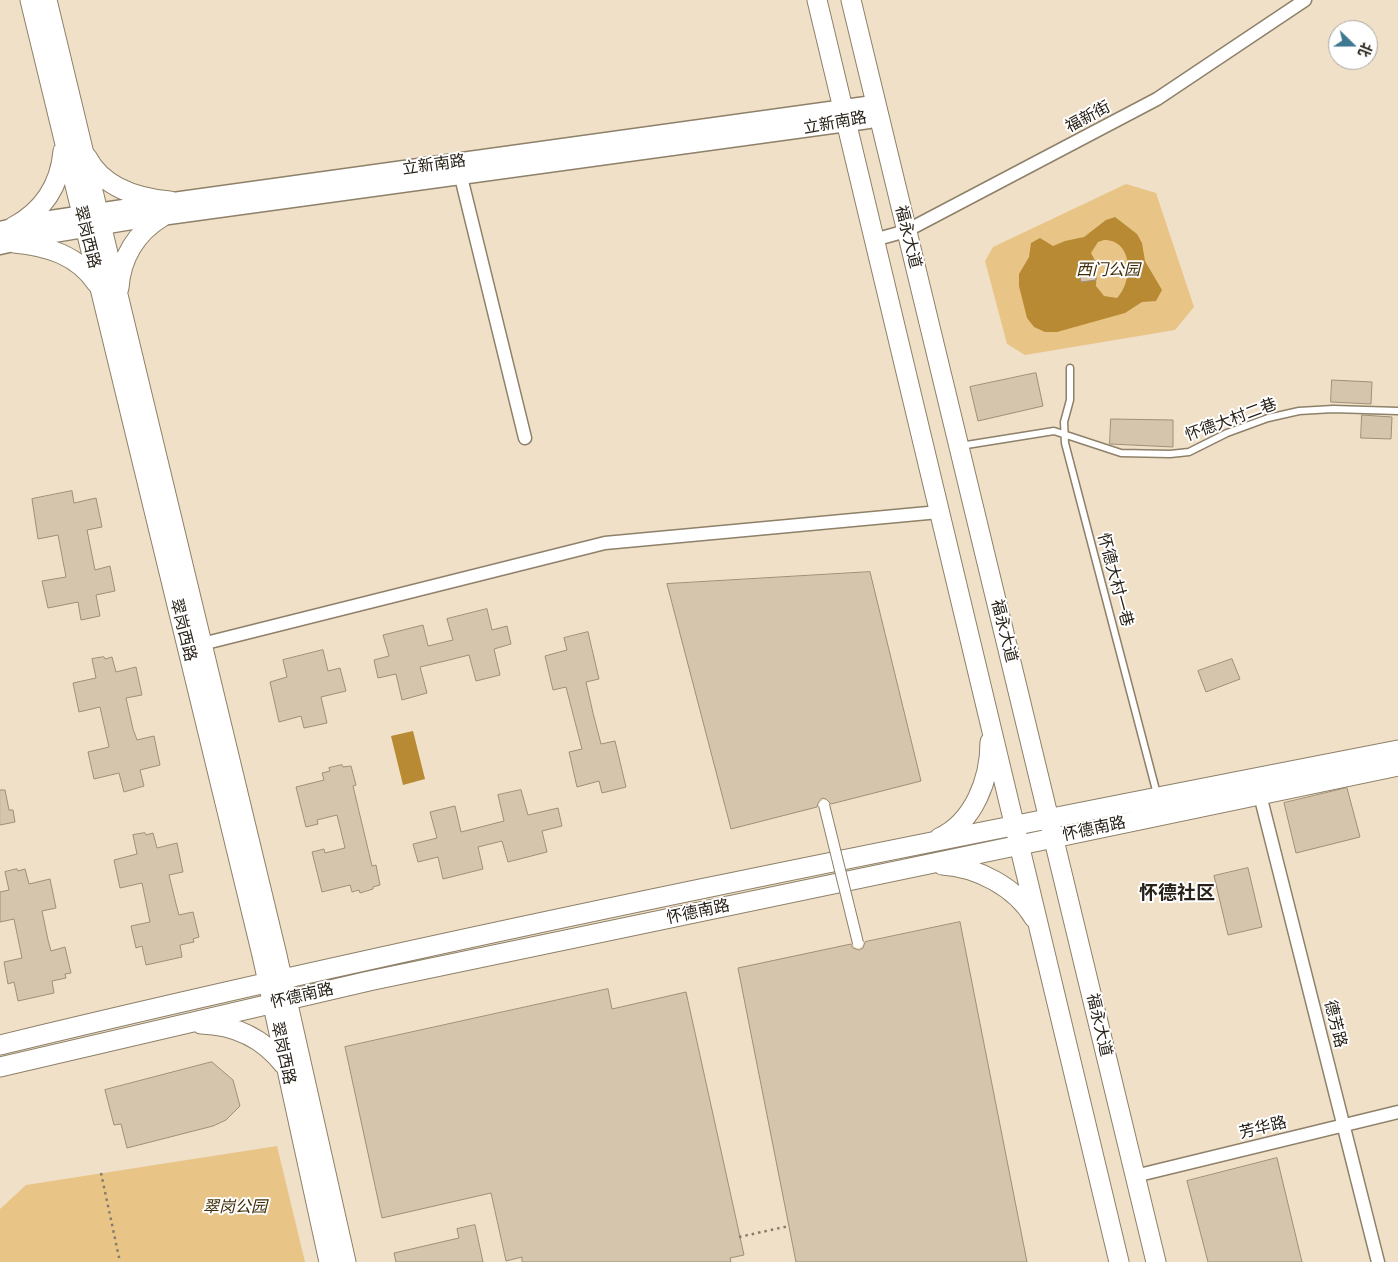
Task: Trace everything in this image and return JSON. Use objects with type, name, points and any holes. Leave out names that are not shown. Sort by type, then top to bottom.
[{"type":"main road","name":"翠岗西路","points":[[30,0],[73,145]]},
{"type":"main road","name":"翠岗西路","points":[[46,0],[73,145],[91,220],[100,288],[346,1262]]},
{"type":"main road","name":"福永大道","points":[[817,0],[1119,1262]]},
{"type":"main road","name":"福永大道","points":[[851,0],[1156,1262]]},
{"type":"main road","points":[[7,237],[42,206],[73,145],[91,165],[116,187],[150,199],[166,209],[148,225],[130,249],[120,281],[119,299]]},
{"type":"main road","name":"翠岗西路","points":[[91,220],[119,299],[202,644],[275,981]]},
{"type":"main road","points":[[7,237],[68,256],[90,274],[100,288]]},
{"type":"main road","points":[[924,844],[947,834],[960,824],[978,797],[988,763],[990,723]]},
{"type":"main road","name":"怀德南路","points":[[0,1045],[275,981],[924,844],[1398,750]]},
{"type":"main road","name":"怀德南路","points":[[0,1067],[280,1001],[1019,844],[1398,766]]},
{"type":"main road","points":[[926,864],[952,866],[969,870],[997,882],[1024,903],[1040,932]]},
{"type":"main road","name":"翠岗西路","points":[[280,1001],[286,1068],[329,1262]]},
{"type":"main road","points":[[182,1023],[231,1028],[251,1035],[273,1050],[286,1068]]},
{"type":"street","name":"福新街","points":[[874,240],[906,231],[1157,99],[1305,0]]},
{"type":"street","name":"立新南路","points":[[7,237],[91,220],[166,209],[844,116],[866,105],[878,112]]},
{"type":"street","points":[[459,169],[525,438]]},
{"type":"street","points":[[202,644],[605,543],[939,512]]},
{"type":"street","name":"德芳路","points":[[1260,795],[1378,1262]]},
{"type":"street","points":[[824,805],[858,943]]},
{"type":"street","name":"芳华路","points":[[1135,1176],[1398,1112]]},
{"type":"lane","name":"怀德大村一巷","points":[[1070,368],[1070,400],[1064,422],[1064,433],[1158,797]]},
{"type":"lane","name":"怀德大村二巷","points":[[959,446],[1044,432],[1064,433],[1121,453],[1170,454],[1189,452],[1235,430],[1268,418],[1299,411],[1334,409],[1398,411]]},
{"type":"path","points":[[101,1173],[120,1262]]},
{"type":"path","points":[[740,1237],[789,1226]]},
{"type":"green space","name":"西门公园","points":[[1126,184],[1156,193],[1194,307],[1175,330],[1025,355],[1007,344],[985,261],[993,247]]},
{"type":"green space","name":"翠岗公园","points":[[277,1146],[305,1262],[0,1262],[0,1209],[26,1185]]},
{"type":"shaded area","points":[[1115,217],[1137,234],[1142,243],[1145,261],[1162,290],[1156,301],[1142,302],[1125,313],[1057,332],[1045,332],[1034,327],[1027,318],[1019,286],[1019,274],[1029,257],[1031,243],[1040,238],[1053,246],[1084,237],[1106,220]],"holes":[[[1104,240],[1114,242],[1126,254],[1128,263],[1126,282],[1117,298],[1104,296],[1096,286],[1097,264],[1091,253],[1098,242]]]},
{"type":"shaded area","points":[[413,731],[425,779],[403,785],[391,736]]},
{"type":"building","points":[[1094,264],[1096,280],[1081,282],[1078,266]]},
{"type":"building","points":[[1036,373],[1043,406],[978,421],[970,387]]},
{"type":"building","points":[[1332,380],[1372,382],[1371,404],[1331,402]]},
{"type":"building","points":[[1362,415],[1392,417],[1391,439],[1361,438]]},
{"type":"building","points":[[1111,419],[1173,420],[1173,447],[1110,444]]},
{"type":"building","points":[[72,491],[74,503],[96,498],[102,527],[87,530],[95,570],[110,566],[115,591],[96,595],[100,616],[81,620],[78,602],[48,608],[42,581],[66,577],[58,535],[38,539],[32,499]]},
{"type":"building","points":[[870,572],[921,781],[831,804],[822,798],[817,807],[731,829],[667,584]]},
{"type":"building","points":[[487,609],[492,630],[507,626],[511,644],[494,649],[500,675],[476,681],[469,655],[420,667],[427,693],[402,700],[396,674],[378,678],[374,660],[389,656],[383,635],[423,625],[428,646],[453,640],[447,619]]},
{"type":"building","points":[[588,632],[599,679],[586,682],[593,713],[601,744],[615,741],[626,787],[602,793],[599,781],[577,787],[569,752],[582,749],[566,687],[553,690],[545,656],[567,650],[564,638]]},
{"type":"building","points":[[323,650],[328,671],[340,668],[346,691],[321,697],[327,723],[304,728],[301,716],[279,722],[270,682],[287,677],[283,660]]},
{"type":"building","points":[[104,657],[105,659],[112,657],[116,672],[136,667],[142,695],[126,698],[133,729],[137,740],[154,736],[160,765],[140,770],[144,786],[124,792],[119,773],[94,779],[88,752],[109,747],[100,707],[79,712],[73,683],[96,678],[92,659]]},
{"type":"building","points":[[1232,659],[1240,679],[1206,692],[1198,671]]},
{"type":"building","points":[[342,765],[343,767],[351,766],[356,785],[353,786],[372,866],[376,865],[380,885],[360,893],[359,890],[352,892],[350,885],[322,892],[312,852],[324,849],[325,853],[345,848],[337,815],[317,820],[318,824],[306,827],[296,787],[324,780],[322,773],[330,771],[329,768]]},
{"type":"building","points":[[1347,788],[1360,837],[1296,853],[1284,803]]},
{"type":"building","points":[[0,790],[5,790],[9,810],[13,810],[15,822],[0,825]]},
{"type":"building","points":[[521,790],[528,815],[558,808],[562,826],[542,831],[547,852],[508,862],[502,841],[478,847],[483,869],[443,879],[438,857],[418,862],[413,844],[437,838],[430,812],[455,806],[461,832],[504,821],[498,795]]},
{"type":"building","points":[[145,833],[146,835],[153,833],[157,848],[177,843],[183,872],[169,875],[179,915],[193,912],[199,937],[193,939],[194,942],[180,945],[182,957],[146,965],[142,946],[136,948],[131,926],[150,922],[142,883],[120,888],[114,860],[137,854],[133,835]]},
{"type":"building","points":[[1248,868],[1262,927],[1228,935],[1214,876]]},
{"type":"building","points":[[17,869],[18,871],[25,869],[29,884],[50,879],[56,908],[42,911],[48,940],[51,951],[65,947],[71,973],[65,974],[66,978],[52,981],[54,993],[18,1001],[14,982],[8,984],[4,962],[22,958],[14,919],[0,922],[0,892],[9,890],[5,872]]},
{"type":"building","points":[[960,922],[1027,1262],[796,1262],[738,968],[851,944],[853,948],[859,950],[863,948],[865,942]]},
{"type":"building","points":[[608,989],[612,1009],[686,992],[744,1255],[730,1258],[731,1262],[522,1262],[522,1257],[506,1261],[491,1193],[382,1218],[345,1047]]},
{"type":"building","points":[[212,1062],[233,1080],[240,1106],[226,1120],[213,1126],[127,1148],[121,1124],[114,1125],[105,1090]]},
{"type":"building","points":[[1277,1158],[1302,1262],[1208,1262],[1187,1181]]},
{"type":"building","points":[[475,1225],[483,1262],[396,1262],[394,1253],[459,1238],[457,1229]]},
{"type":"district","name":"怀德社区","points":[[1177,893]]}]
